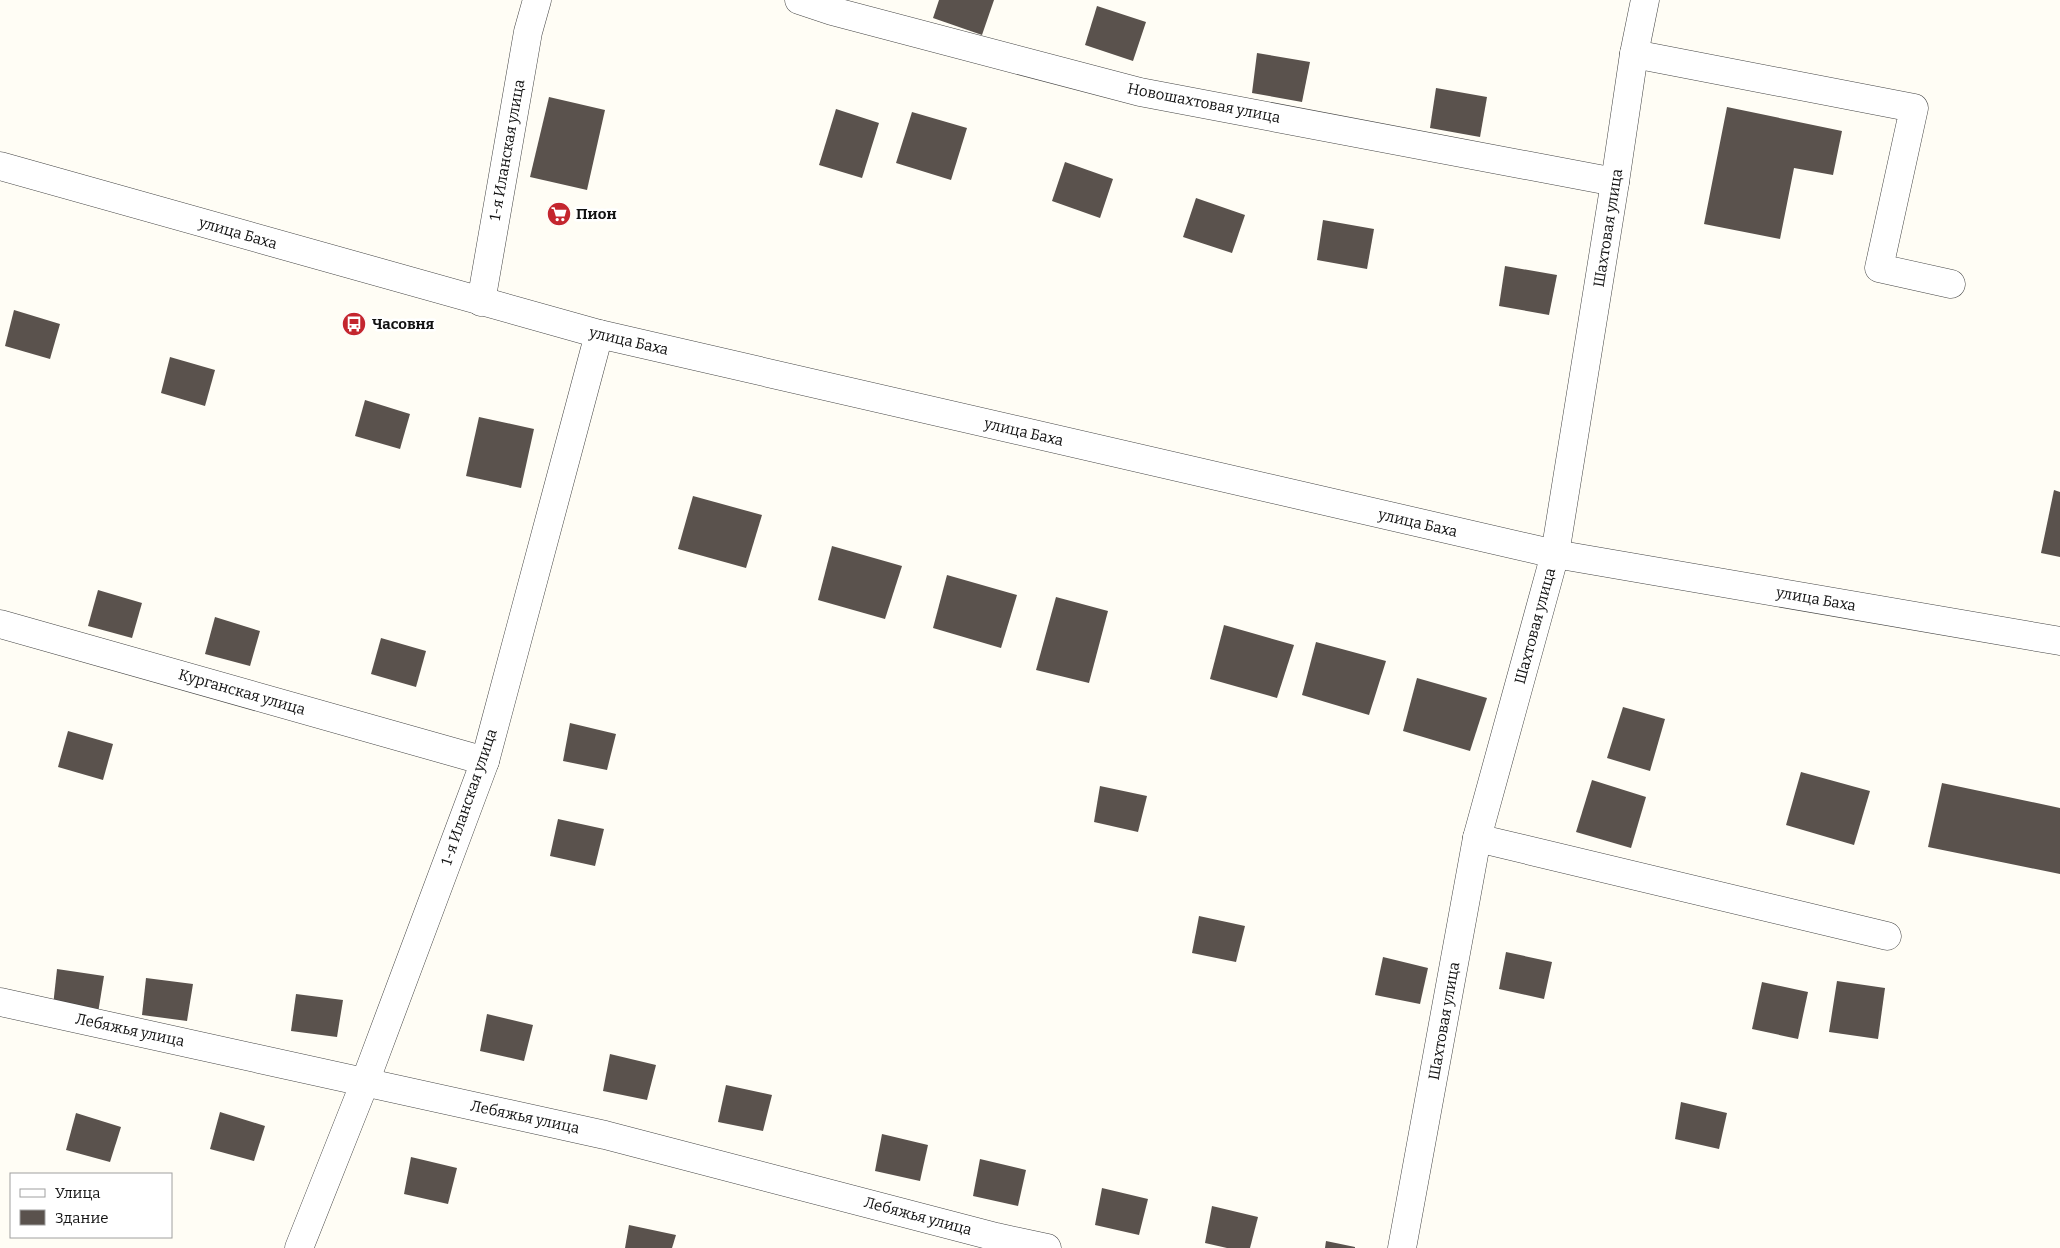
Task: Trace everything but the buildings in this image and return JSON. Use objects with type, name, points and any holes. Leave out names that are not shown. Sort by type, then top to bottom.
[{"type":"street","name":"1-я Иланская улица","points":[[481,302],[528,32],[537,0]]},
{"type":"street","name":"Новошахтовая улица","points":[[799,0],[834,5],[1140,92],[1615,182]]},
{"type":"street","name":"Шахтовая улица","points":[[1402,1248],[1477,838],[1554,554],[1634,54],[1645,0]]},
{"type":"street","points":[[1634,54],[1914,108],[1879,268],[1951,284]]},
{"type":"street","name":"улица Баха","points":[[0,166],[599,334],[1554,554],[2060,641]]},
{"type":"street","name":"1-я Иланская улица","points":[[300,1248],[365,1082],[485,760],[599,334]]},
{"type":"street","name":"Курганская улица","points":[[0,624],[485,760]]},
{"type":"street","points":[[1477,838],[1887,936]]},
{"type":"street","name":"Лебяжья улица","points":[[0,1002],[605,1135],[996,1237],[1047,1248]]},
{"type":"place","name":"Пион","points":[[559,214]]},
{"type":"place","name":"Часовня","points":[[354,324]]}]
